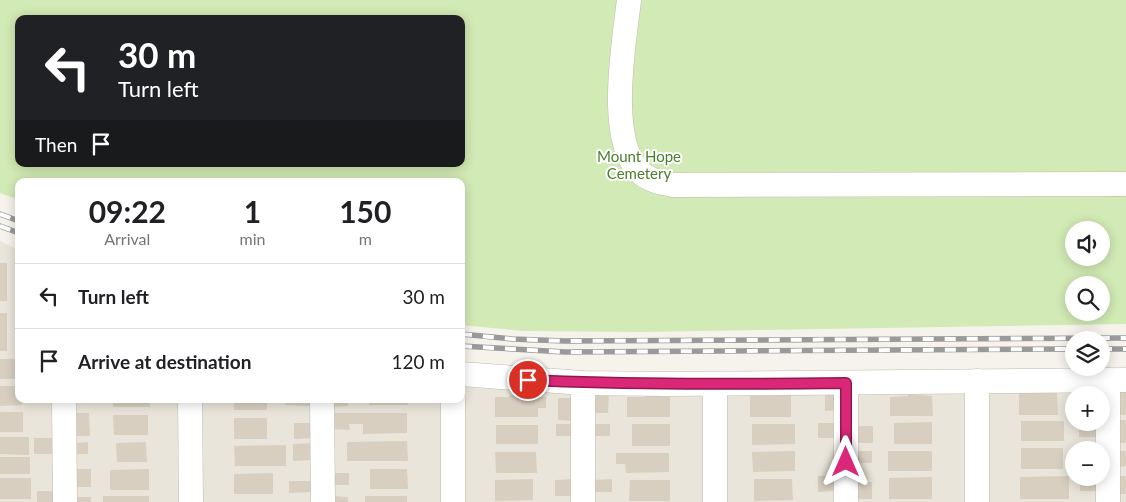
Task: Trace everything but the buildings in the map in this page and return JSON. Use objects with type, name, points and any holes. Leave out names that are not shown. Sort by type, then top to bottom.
[{"type":"street","points":[[629,0],[621,75],[622,131],[631,159],[641,173],[656,182],[674,185],[1126,184]]},
{"type":"street","points":[[465,374],[583,383],[715,384],[1117,380],[1108,502]]},
{"type":"street","points":[[977,381],[977,502]]},
{"type":"street","points":[[583,383],[584,502]]},
{"type":"street","points":[[846,383],[846,502]]},
{"type":"street","points":[[715,384],[715,502]]},
{"type":"street","points":[[64,403],[65,502]]},
{"type":"street","points":[[190,403],[191,502]]},
{"type":"street","points":[[322,403],[322,502]]},
{"type":"street","points":[[453,403],[453,502]]},
{"type":"shaded area","points":[[0,241],[15,248],[15,403],[465,403],[465,366],[648,378],[1065,375],[1110,376],[1110,374],[1126,374],[1126,502],[0,502]]},
{"type":"green space","name":"Mount Hope Cemetery","points":[[0,0],[1126,0],[1126,324],[642,332],[523,331],[465,325],[465,178],[15,178],[15,199],[0,193]]},
{"type":"railway","points":[[0,214],[15,220]]},
{"type":"railway","points":[[0,226],[15,232]]},
{"type":"railway","points":[[465,334],[565,341],[1126,338]]},
{"type":"railway","points":[[465,346],[565,352],[1065,349]]},
{"type":"railway","points":[[1110,349],[1126,349]]},
{"type":"route","points":[[528,380],[666,384],[846,383],[846,462]]}]
